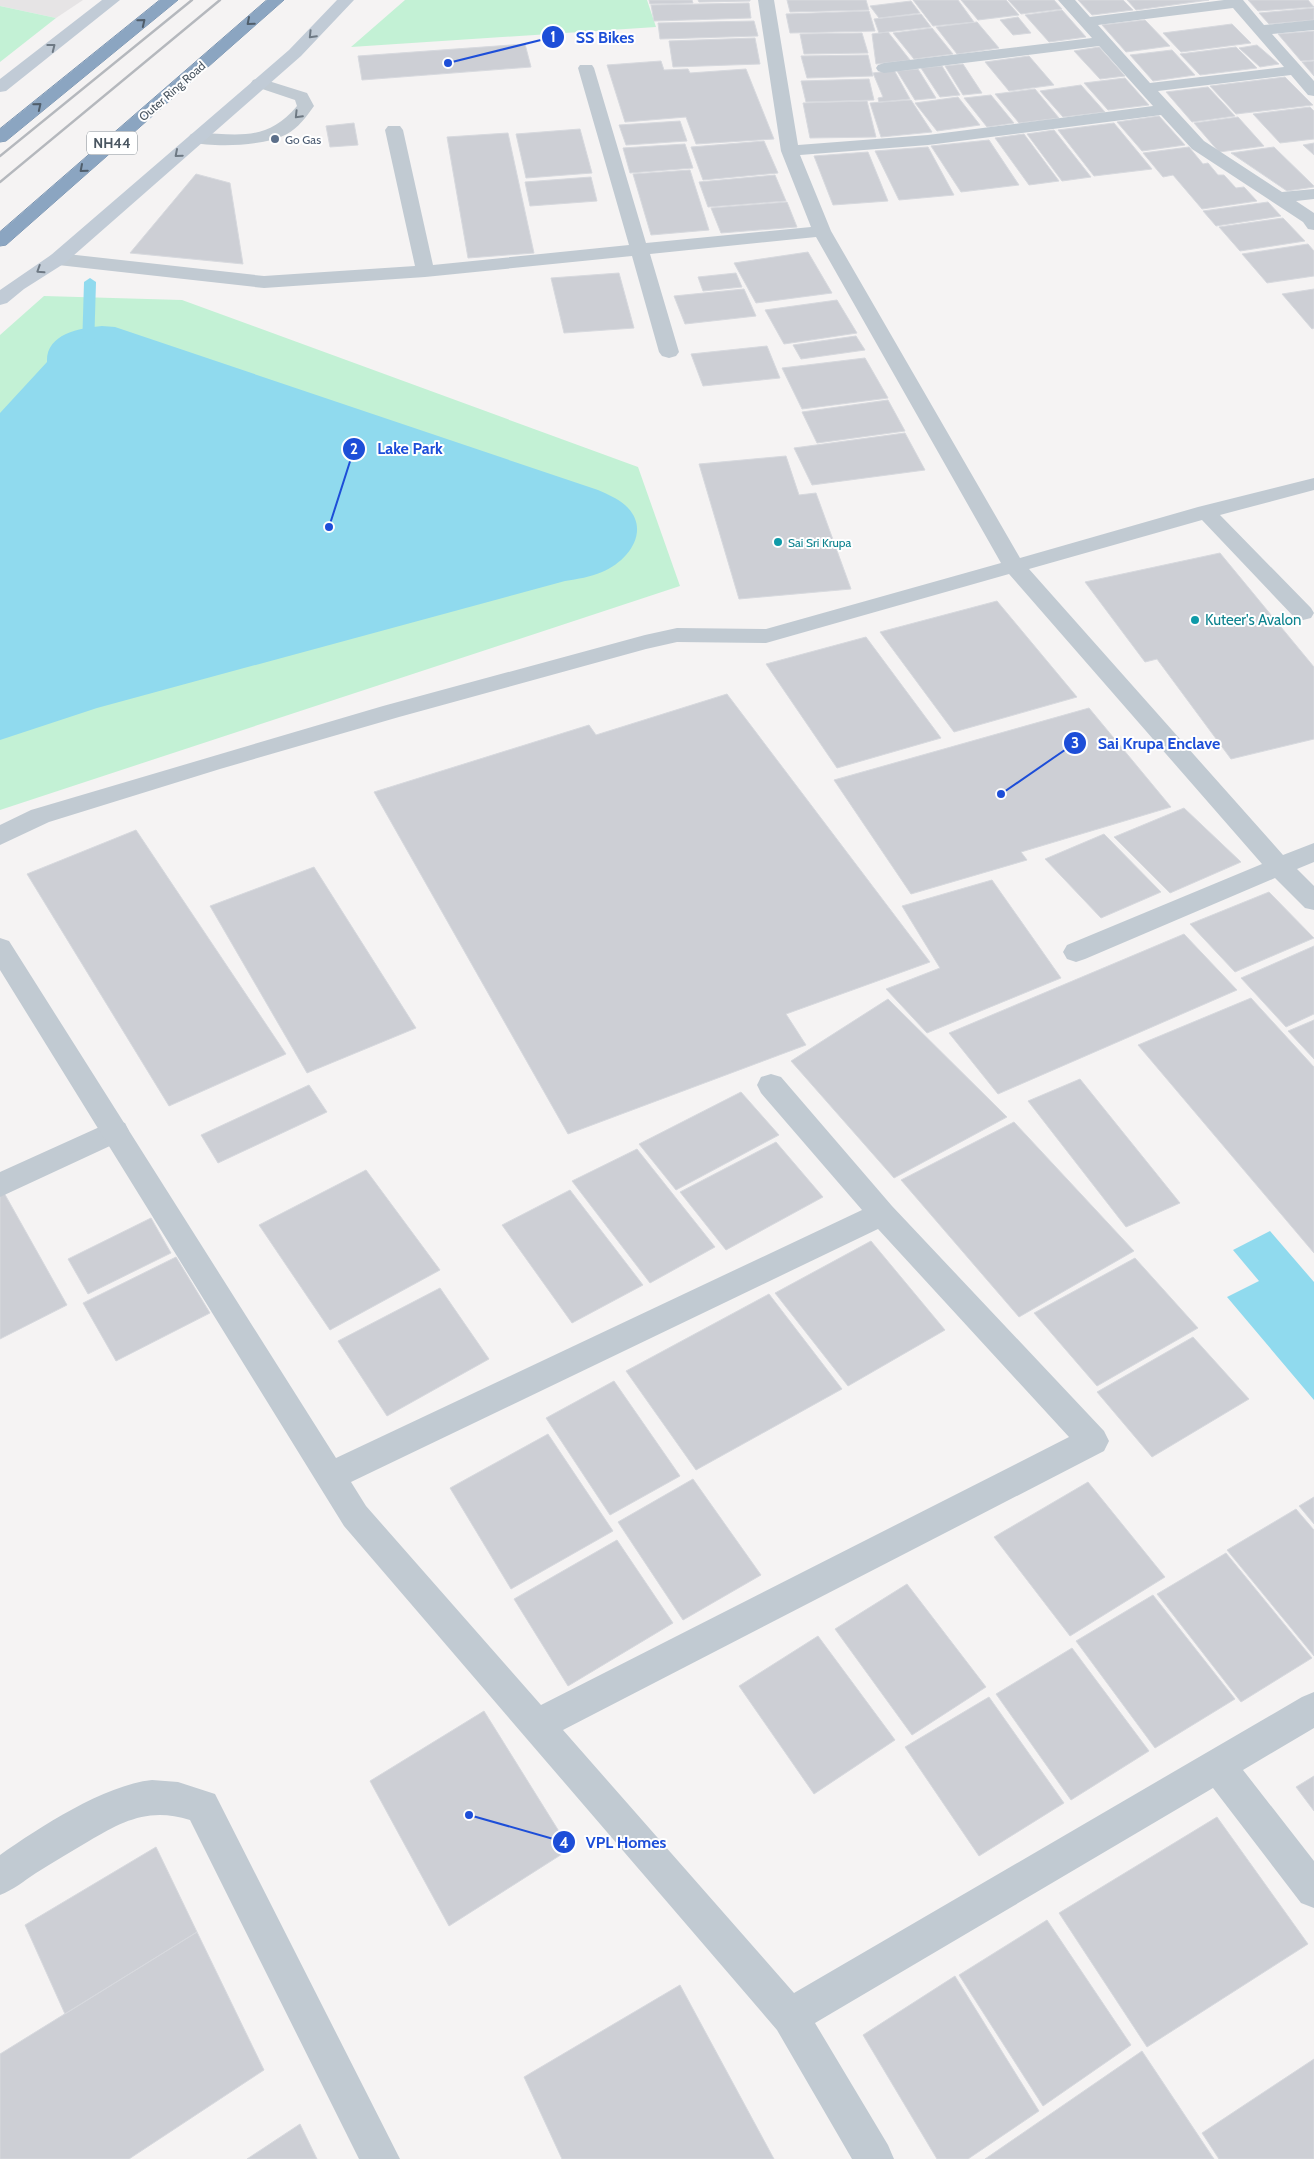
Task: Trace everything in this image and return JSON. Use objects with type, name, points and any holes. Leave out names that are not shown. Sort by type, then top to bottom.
[{"type":"highway","points":[[0,137],[170,0]]},
{"type":"highway","name":"Outer Ring Road","points":[[0,241],[276,0]]},
{"type":"street","points":[[0,87],[112,0]]},
{"type":"street","points":[[0,299],[17,285],[58,258],[197,138],[295,53],[346,0]]},
{"type":"street","points":[[766,0],[790,151],[822,231],[1014,566],[1278,866],[1314,901]]},
{"type":"street","points":[[1066,0],[1198,145],[1308,218],[1314,225]]},
{"type":"street","points":[[1086,22],[1235,2],[1314,91]]},
{"type":"street","points":[[1260,30],[1314,25]]},
{"type":"street","points":[[884,68],[1103,41]]},
{"type":"street","points":[[586,68],[669,352]]},
{"type":"street","points":[[1146,88],[1296,70]]},
{"type":"street","points":[[197,138],[243,139],[279,132],[298,116],[306,106],[301,97],[259,83]]},
{"type":"street","points":[[790,151],[928,140],[1165,109]]},
{"type":"street","points":[[394,130],[424,271]]},
{"type":"street","points":[[1278,198],[1314,194]]},
{"type":"street","points":[[58,258],[264,282],[424,271],[822,231]]},
{"type":"street","points":[[0,836],[40,816],[212,763],[391,711],[645,642],[677,636],[766,636],[1206,512],[1314,484]]},
{"type":"street","points":[[1206,512],[1303,613]]},
{"type":"street","points":[[1076,952],[1314,852]]},
{"type":"street","points":[[0,948],[355,1516],[790,2017],[874,2159]]},
{"type":"street","points":[[537,1725],[1093,1441],[882,1214],[771,1085]]},
{"type":"street","points":[[0,1185],[115,1131]]},
{"type":"street","points":[[329,1477],[882,1214]]},
{"type":"street","points":[[790,2017],[1314,1709]]},
{"type":"street","points":[[1218,1766],[1314,1890]]},
{"type":"street","points":[[0,1878],[18,1864],[105,1811],[136,1799],[166,1797],[185,1799],[202,1807],[380,2159]]},
{"type":"shaded area","points":[[0,0],[83,0],[56,18],[0,6]]},
{"type":"green space","points":[[405,0],[647,0],[656,27],[351,47]]},
{"type":"green space","points":[[0,6],[56,18],[0,62]]},
{"type":"green space","points":[[44,296],[182,300],[638,467],[680,586],[0,810],[0,335]]},
{"type":"water","points":[[102,326],[115,327],[598,490],[612,496],[625,505],[633,514],[637,524],[637,534],[634,543],[621,560],[612,567],[593,575],[97,708],[0,740],[0,413],[47,362],[48,352],[58,339],[74,331]]},
{"type":"water","points":[[1270,1231],[1314,1282],[1314,1400],[1227,1297],[1259,1281],[1233,1250]]},
{"type":"building","points":[[649,0],[692,0],[693,3],[650,4]]},
{"type":"building","points":[[698,0],[750,0],[750,1],[699,2]]},
{"type":"building","points":[[787,0],[866,0],[869,10],[790,12]]},
{"type":"building","points":[[913,0],[958,0],[974,22],[933,26]]},
{"type":"building","points":[[961,0],[1006,0],[1019,15],[978,20]]},
{"type":"building","points":[[1008,0],[1054,0],[1062,9],[1021,14]]},
{"type":"building","points":[[1078,0],[1123,0],[1133,10],[1092,15]]},
{"type":"building","points":[[1127,0],[1209,0],[1136,10]]},
{"type":"building","points":[[1248,0],[1308,0],[1314,7],[1258,11]]},
{"type":"building","points":[[911,1],[920,13],[879,18],[870,6]]},
{"type":"building","points":[[749,3],[751,18],[654,21],[651,5]]},
{"type":"building","points":[[1314,8],[1314,20],[1269,24],[1259,13]]},
{"type":"building","points":[[1062,10],[1086,37],[1049,42],[1025,15]]},
{"type":"building","points":[[869,11],[875,31],[790,33],[786,14]]},
{"type":"building","points":[[921,14],[931,27],[879,33],[874,19]]},
{"type":"building","points":[[1018,17],[1031,33],[1013,35],[1000,20]]},
{"type":"building","points":[[1145,20],[1170,46],[1126,52],[1102,25]]},
{"type":"building","points":[[754,21],[758,36],[660,39],[658,23]]},
{"type":"building","points":[[977,22],[999,48],[957,54],[936,27]]},
{"type":"building","points":[[1232,24],[1251,43],[1181,52],[1163,33]]},
{"type":"building","points":[[932,28],[953,54],[914,59],[893,33]]},
{"type":"building","points":[[1314,31],[1314,60],[1301,61],[1278,34]]},
{"type":"building","points":[[888,32],[910,60],[876,64],[872,34]]},
{"type":"building","points":[[862,33],[868,53],[804,54],[800,34]]},
{"type":"building","points":[[755,38],[760,64],[673,67],[669,41]]},
{"type":"building","points":[[525,44],[531,67],[362,80],[358,56]]},
{"type":"building","points":[[1257,45],[1279,64],[1260,67],[1239,48]]},
{"type":"building","points":[[1099,47],[1125,76],[1100,79],[1074,51]]},
{"type":"building","points":[[1236,47],[1257,68],[1200,75],[1180,54]]},
{"type":"building","points":[[1172,50],[1195,75],[1153,81],[1130,55]]},
{"type":"building","points":[[868,55],[873,76],[807,78],[801,56]]},
{"type":"building","points":[[1029,56],[1054,85],[1009,91],[985,62]]},
{"type":"building","points":[[661,61],[664,70],[688,69],[690,73],[746,69],[774,139],[696,144],[686,117],[625,122],[607,65]]},
{"type":"building","points":[[1314,61],[1314,76],[1302,62]]},
{"type":"building","points":[[963,64],[982,93],[963,95],[945,66]]},
{"type":"building","points":[[942,66],[960,95],[940,97],[921,68]]},
{"type":"building","points":[[918,69],[936,98],[915,100],[897,71]]},
{"type":"building","points":[[894,70],[910,99],[879,102],[878,98],[883,97],[873,73]]},
{"type":"building","points":[[1285,77],[1313,105],[1236,114],[1210,86]]},
{"type":"building","points":[[1125,78],[1149,105],[1108,110],[1084,83]]},
{"type":"building","points":[[869,79],[874,100],[806,102],[801,81]]},
{"type":"building","points":[[1081,85],[1105,112],[1063,117],[1040,91]]},
{"type":"building","points":[[1208,87],[1235,116],[1192,122],[1166,92]]},
{"type":"building","points":[[1035,89],[1059,118],[1019,123],[995,94]]},
{"type":"building","points":[[991,95],[1014,123],[987,127],[964,98]]},
{"type":"building","points":[[958,97],[980,125],[937,131],[915,103]]},
{"type":"building","points":[[911,100],[932,132],[881,137],[870,103]]},
{"type":"building","points":[[867,101],[876,137],[810,138],[803,103]]},
{"type":"building","points":[[1310,107],[1314,111],[1314,139],[1280,143],[1253,114]]},
{"type":"building","points":[[1159,116],[1185,145],[1142,151],[1117,122]]},
{"type":"building","points":[[1238,117],[1264,146],[1219,152],[1194,123]]},
{"type":"building","points":[[680,121],[687,141],[626,145],[619,125]]},
{"type":"building","points":[[354,123],[358,145],[330,147],[326,126]]},
{"type":"building","points":[[1114,123],[1152,169],[1094,176],[1058,130]]},
{"type":"building","points":[[580,129],[592,173],[526,178],[516,134]]},
{"type":"building","points":[[1054,130],[1091,177],[1062,181],[1027,134]]},
{"type":"building","points":[[508,133],[534,253],[468,258],[447,137]]},
{"type":"building","points":[[1024,134],[1059,181],[1029,185],[995,138]]},
{"type":"building","points":[[989,140],[1019,185],[961,192],[931,146]]},
{"type":"building","points":[[764,141],[778,173],[703,180],[691,147]]},
{"type":"building","points":[[1314,143],[1314,155],[1303,145]]},
{"type":"building","points":[[685,144],[693,168],[630,173],[623,148]]},
{"type":"building","points":[[928,147],[954,195],[899,200],[875,151]]},
{"type":"building","points":[[1189,147],[1203,164],[1208,163],[1218,175],[1224,175],[1236,188],[1244,187],[1257,201],[1202,209],[1173,175],[1163,177],[1143,153]]},
{"type":"building","points":[[1274,147],[1314,187],[1287,191],[1231,153]]},
{"type":"building","points":[[868,152],[888,201],[833,205],[814,156]]},
{"type":"building","points":[[690,170],[709,230],[651,235],[633,174]]},
{"type":"building","points":[[196,174],[230,183],[243,264],[130,253]]},
{"type":"building","points":[[775,175],[786,201],[708,207],[699,182]]},
{"type":"building","points":[[591,177],[597,201],[530,206],[525,182]]},
{"type":"building","points":[[787,202],[797,227],[721,233],[711,208]]},
{"type":"building","points":[[1268,202],[1281,216],[1216,226],[1203,211]]},
{"type":"building","points":[[1283,218],[1305,241],[1240,251],[1219,227]]},
{"type":"building","points":[[1308,244],[1314,251],[1314,276],[1267,283],[1242,254]]},
{"type":"building","points":[[808,252],[832,293],[756,303],[734,263]]},
{"type":"building","points":[[619,273],[634,328],[564,333],[551,278]]},
{"type":"building","points":[[736,273],[742,287],[703,291],[698,277]]},
{"type":"building","points":[[744,289],[756,316],[685,324],[674,296]]},
{"type":"building","points":[[1314,289],[1314,328],[1312,329],[1282,294]]},
{"type":"building","points":[[837,300],[857,333],[784,344],[765,310]]},
{"type":"building","points":[[856,336],[865,350],[801,359],[793,345]]},
{"type":"building","points":[[767,346],[780,378],[703,386],[691,354]]},
{"type":"building","points":[[865,358],[888,398],[802,409],[782,368]]},
{"type":"building","points":[[888,400],[905,431],[817,443],[802,412]]},
{"type":"building","points":[[905,433],[925,470],[812,485],[794,448]]},
{"type":"building","name":"Sai Sri Krupa","points":[[786,456],[799,495],[816,493],[851,589],[739,599],[699,464]]},
{"type":"building","name":"Kuteer's Avalon","points":[[1220,553],[1314,667],[1314,739],[1231,759],[1157,659],[1145,662],[1085,582]]},
{"type":"building","points":[[997,601],[1077,697],[954,732],[880,632]]},
{"type":"building","points":[[866,637],[941,738],[837,768],[766,664]]},
{"type":"building","points":[[727,694],[930,962],[786,1014],[806,1045],[568,1134],[374,792],[589,725],[596,735]]},
{"type":"building","points":[[1089,708],[1171,807],[1021,852],[1027,860],[911,894],[834,780]]},
{"type":"building","points":[[1184,808],[1241,862],[1170,893],[1114,837]]},
{"type":"building","points":[[136,830],[286,1054],[169,1106],[27,874]]},
{"type":"building","points":[[1104,834],[1161,892],[1101,918],[1045,859]]},
{"type":"building","points":[[314,867],[416,1028],[307,1073],[210,906]]},
{"type":"building","points":[[992,880],[1061,978],[927,1033],[886,989],[940,968],[902,906]]},
{"type":"building","points":[[1269,892],[1314,938],[1235,972],[1190,924]]},
{"type":"building","points":[[1184,934],[1237,990],[998,1094],[949,1033]]},
{"type":"building","points":[[1314,946],[1314,1014],[1286,1027],[1241,978]]},
{"type":"building","points":[[1251,998],[1314,1067],[1314,1253],[1138,1045]]},
{"type":"building","points":[[888,999],[1007,1117],[894,1178],[791,1061]]},
{"type":"building","points":[[1314,1020],[1314,1059],[1288,1031]]},
{"type":"building","points":[[1080,1079],[1180,1203],[1126,1227],[1028,1101]]},
{"type":"building","points":[[309,1085],[327,1112],[218,1163],[201,1135]]},
{"type":"building","points":[[741,1092],[779,1135],[676,1190],[639,1144]]},
{"type":"building","points":[[1014,1122],[1134,1251],[1019,1317],[901,1180]]},
{"type":"building","points":[[776,1142],[823,1197],[726,1250],[680,1192]]},
{"type":"building","points":[[637,1149],[715,1247],[650,1283],[572,1181]]},
{"type":"building","points":[[366,1170],[440,1270],[330,1330],[259,1225]]},
{"type":"building","points":[[570,1190],[643,1285],[572,1323],[502,1225]]},
{"type":"building","points":[[3,1191],[67,1305],[0,1339],[0,1193]]},
{"type":"building","points":[[151,1218],[171,1253],[88,1294],[68,1259]]},
{"type":"building","points":[[871,1241],[945,1330],[848,1386],[775,1293]]},
{"type":"building","points":[[176,1257],[210,1313],[116,1361],[83,1303]]},
{"type":"building","points":[[1135,1258],[1198,1328],[1097,1386],[1034,1313]]},
{"type":"building","points":[[440,1288],[489,1359],[387,1416],[338,1341]]},
{"type":"building","points":[[769,1294],[842,1389],[696,1470],[626,1371]]},
{"type":"building","points":[[1193,1337],[1249,1399],[1152,1457],[1097,1392]]},
{"type":"building","points":[[614,1381],[680,1476],[610,1515],[546,1418]]},
{"type":"building","points":[[548,1434],[613,1531],[511,1589],[450,1488]]},
{"type":"building","points":[[693,1479],[761,1575],[683,1620],[618,1522]]},
{"type":"building","points":[[1088,1482],[1165,1577],[1070,1636],[994,1537]]},
{"type":"building","points":[[1314,1497],[1314,1524],[1299,1506]]},
{"type":"building","points":[[1296,1509],[1314,1530],[1314,1656],[1227,1550]]},
{"type":"building","points":[[617,1540],[673,1623],[568,1686],[514,1599]]},
{"type":"building","points":[[1226,1553],[1312,1658],[1241,1702],[1157,1594]]},
{"type":"building","points":[[907,1584],[986,1687],[912,1735],[835,1629]]},
{"type":"building","points":[[1153,1595],[1235,1699],[1155,1748],[1076,1641]]},
{"type":"building","points":[[818,1636],[895,1740],[814,1794],[739,1686]]},
{"type":"building","points":[[1072,1648],[1149,1751],[1071,1800],[996,1694]]},
{"type":"building","points":[[989,1697],[1064,1803],[979,1856],[905,1747]]},
{"type":"building","points":[[484,1711],[570,1849],[449,1926],[370,1781]]},
{"type":"building","points":[[1314,1776],[1314,1811],[1296,1787]]},
{"type":"building","points":[[1217,1817],[1308,1944],[1147,2047],[1059,1913]]},
{"type":"building","points":[[156,1847],[197,1932],[65,2014],[25,1925]]},
{"type":"building","points":[[1047,1920],[1131,2045],[1043,2106],[959,1975]]},
{"type":"building","points":[[197,1932],[264,2070],[129,2159],[0,2159],[0,2054]]},
{"type":"building","points":[[955,1976],[1039,2111],[968,2159],[937,2159],[863,2035]]},
{"type":"building","points":[[680,1985],[774,2159],[562,2159],[524,2077]]},
{"type":"building","points":[[1142,2051],[1214,2159],[985,2159]]},
{"type":"building","points":[[1314,2059],[1314,2159],[1219,2159],[1202,2133]]},
{"type":"building","points":[[300,2124],[317,2159],[247,2159]]},
{"type":"waterway","points":[[88,349],[90,282]]},
{"type":"railway","points":[[0,156],[192,0]]},
{"type":"railway","points":[[0,182],[220,0]]},
{"type":"place","name":"SS Bikes","points":[[448,63]]},
{"type":"place","name":"Go Gas","points":[[275,139]]},
{"type":"place","name":"Lake Park","points":[[329,527]]},
{"type":"place","name":"Sai Sri Krupa","points":[[778,542]]},
{"type":"place","name":"Kuteer's Avalon","points":[[1195,620]]},
{"type":"place","name":"Sai Krupa Enclave","points":[[1001,794]]},
{"type":"place","name":"VPL Homes","points":[[469,1815]]}]
